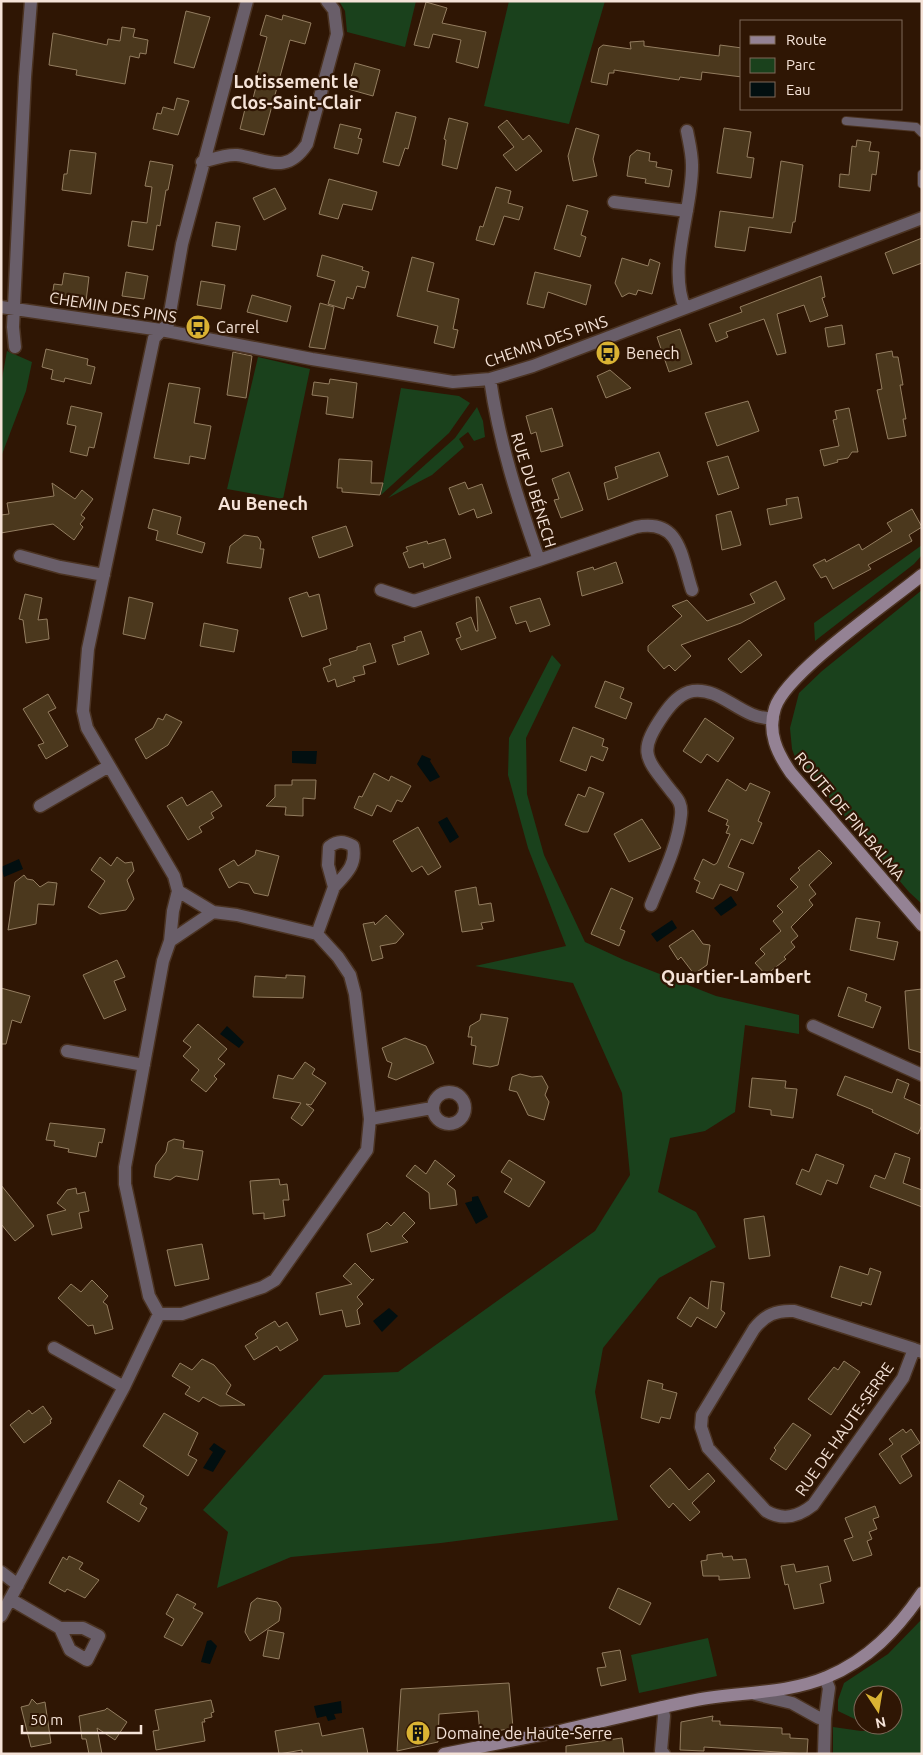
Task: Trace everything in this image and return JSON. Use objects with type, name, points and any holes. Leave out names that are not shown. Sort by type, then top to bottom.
[{"type":"main road","name":"ROUTE DE PIN-BALMA","points":[[922,575],[790,683],[781,696],[773,718],[776,747],[791,773],[922,925]]},
{"type":"main road","points":[[444,1754],[560,1731],[662,1706],[781,1688],[825,1678],[850,1666],[889,1635],[907,1615],[922,1593]]},
{"type":"street","points":[[15,347],[25,77],[31,1]]},
{"type":"street","points":[[159,1314],[150,1296],[125,1184],[125,1167],[163,961],[170,941],[173,911],[178,891],[174,876],[87,728],[83,711],[88,649],[154,338],[168,324],[182,244],[202,162],[247,1]]},
{"type":"street","points":[[202,162],[235,155],[279,164],[290,161],[300,154],[307,144],[337,34],[334,10],[327,1]]},
{"type":"street","points":[[685,308],[682,300],[679,275],[692,166],[687,131]]},
{"type":"street","points":[[614,202],[687,211]]},
{"type":"street","name":"CHEMIN DES PINS","points":[[1,307],[161,330],[312,359],[452,382],[490,379],[533,366],[922,218]]},
{"type":"street","name":"RUE DU BÉNECH","points":[[490,379],[493,407],[507,468],[539,560],[636,527],[649,525],[661,527],[672,533],[692,590]]},
{"type":"street","points":[[20,556],[60,567],[104,575]]},
{"type":"street","points":[[381,590],[414,601],[539,560]]},
{"type":"street","points":[[651,905],[674,847],[681,816],[681,802],[648,759],[647,742],[652,732],[671,705],[690,691],[703,690],[762,719],[773,718]]},
{"type":"street","points":[[40,806],[109,766]]},
{"type":"street","points":[[317,934],[334,887]]},
{"type":"street","points":[[159,1314],[182,1314],[263,1287],[275,1280],[367,1150],[370,1119],[352,984],[350,975],[338,957],[317,934],[237,915],[213,912],[178,891]]},
{"type":"street","points":[[170,941],[213,912]]},
{"type":"street","points":[[813,1026],[922,1075]]},
{"type":"street","points":[[67,1050],[144,1065]]},
{"type":"street","points":[[370,1119],[432,1108]]},
{"type":"street","name":"RUE DE HAUTE-SERRE","points":[[782,1310],[794,1311],[918,1350],[903,1378],[814,1505],[802,1514],[776,1517],[766,1511],[708,1448],[703,1437],[702,1415],[754,1329],[763,1318],[770,1314],[782,1310]]},
{"type":"street","points":[[1,1616],[124,1387],[159,1314]]},
{"type":"street","points":[[54,1348],[124,1387]]},
{"type":"street","points":[[1,1572],[18,1584]]},
{"type":"street","points":[[10,1599],[60,1628]]},
{"type":"street","points":[[824,1754],[825,1718],[829,1688],[825,1678]]},
{"type":"street","points":[[748,1692],[792,1703],[819,1718],[825,1718]]},
{"type":"street","points":[[660,1753],[664,1716],[662,1706]]},
{"type":"lane","points":[[846,121],[916,126],[922,133]]},
{"type":"lane","points":[[922,174],[922,184]]},
{"type":"green space","points":[[339,1],[416,1],[405,47],[347,32],[345,11]]},
{"type":"green space","points":[[509,1],[605,1],[569,124],[484,106]]},
{"type":"green space","points":[[7,351],[32,362],[26,391],[1,457],[1,384]]},
{"type":"green space","points":[[258,357],[310,369],[283,499],[227,489]]},
{"type":"green space","points":[[401,388],[459,396],[470,403],[449,433],[381,495]]},
{"type":"green space","points":[[477,407],[483,421],[485,437],[474,441],[468,432],[459,439],[464,447],[432,475],[388,498],[455,438]]},
{"type":"green space","points":[[922,545],[922,555],[914,564],[815,641],[814,623]]},
{"type":"green space","points":[[922,590],[922,904],[909,892],[808,773],[805,764],[799,768],[792,749],[790,728],[799,693],[822,671]]},
{"type":"green space","points":[[552,655],[561,665],[526,738],[527,794],[544,855],[585,942],[624,960],[716,996],[799,1015],[799,1034],[745,1025],[735,1112],[705,1131],[670,1138],[658,1192],[696,1212],[716,1247],[659,1278],[603,1348],[595,1392],[618,1520],[441,1543],[291,1557],[217,1588],[228,1532],[203,1510],[324,1375],[398,1372],[595,1231],[630,1175],[622,1093],[573,983],[475,966],[566,946],[528,848],[508,775],[509,738]]},
{"type":"green space","points":[[922,1619],[922,1754],[833,1754],[833,1727],[853,1730],[853,1735],[903,1735],[903,1685],[853,1685],[853,1718],[838,1711],[838,1700],[844,1683],[888,1654]]},
{"type":"green space","points":[[708,1638],[717,1676],[639,1693],[631,1655]]},
{"type":"water","points":[[292,751],[317,751],[316,764],[292,763]]},
{"type":"water","points":[[422,755],[431,759],[430,761],[440,777],[430,782],[417,764]]},
{"type":"water","points":[[447,817],[459,837],[450,843],[438,822]]},
{"type":"water","points":[[19,859],[23,869],[4,877],[1,867]]},
{"type":"water","points":[[731,896],[737,905],[721,916],[714,908]]},
{"type":"water","points":[[672,920],[677,928],[657,942],[651,934]]},
{"type":"water","points":[[227,1026],[244,1042],[239,1048],[220,1034]]},
{"type":"water","points":[[478,1196],[488,1217],[476,1224],[465,1203],[472,1201],[472,1197]]},
{"type":"water","points":[[389,1308],[398,1316],[382,1332],[373,1321]]},
{"type":"water","points":[[214,1443],[226,1451],[213,1472],[203,1468],[213,1452],[209,1449]]},
{"type":"water","points":[[211,1640],[217,1646],[210,1664],[201,1662],[207,1641]]},
{"type":"water","points":[[341,1701],[342,1713],[334,1714],[336,1719],[328,1721],[326,1716],[317,1718],[314,1706]]},
{"type":"building","points":[[426,2],[447,8],[442,23],[486,32],[478,68],[456,62],[461,40],[433,34],[429,48],[414,45]]},
{"type":"building","points":[[186,11],[210,17],[194,68],[174,63]]},
{"type":"building","points":[[266,15],[282,20],[283,15],[311,23],[305,44],[290,40],[264,135],[240,129],[246,105],[251,106],[257,83],[255,82],[267,37],[260,35]]},
{"type":"building","points":[[122,27],[135,29],[133,37],[148,40],[146,54],[140,53],[139,58],[130,56],[125,84],[76,75],[77,70],[49,65],[53,33],[107,45],[108,39],[120,41]]},
{"type":"building","points":[[644,41],[644,46],[719,56],[720,45],[740,48],[740,77],[702,72],[701,80],[680,77],[679,80],[614,70],[614,73],[609,73],[607,85],[591,82],[599,48],[603,45],[631,49],[630,42]]},
{"type":"building","points":[[355,63],[380,70],[373,96],[348,89]]},
{"type":"building","points":[[177,98],[189,101],[178,135],[153,129],[157,113],[161,114],[163,107],[174,110]]},
{"type":"building","points":[[396,112],[416,117],[408,149],[405,148],[399,166],[383,162]]},
{"type":"building","points":[[449,118],[468,123],[457,169],[442,165],[446,140],[444,139]]},
{"type":"building","points":[[507,120],[523,140],[529,135],[542,151],[516,171],[503,155],[514,147],[498,127]]},
{"type":"building","points":[[340,124],[361,129],[358,138],[362,139],[358,154],[334,148]]},
{"type":"building","points":[[576,128],[599,135],[593,159],[597,176],[573,181],[568,156]]},
{"type":"building","points":[[724,128],[751,132],[747,157],[754,158],[751,178],[717,173]]},
{"type":"building","points":[[857,140],[871,142],[869,151],[879,152],[876,175],[872,174],[870,191],[839,187],[840,174],[849,175],[852,146],[856,147]]},
{"type":"building","points":[[70,150],[96,153],[91,194],[62,190],[64,174],[67,174]]},
{"type":"building","points":[[637,150],[650,153],[649,161],[657,162],[656,167],[672,170],[669,187],[645,183],[646,179],[627,176],[630,156]]},
{"type":"building","points":[[150,161],[173,165],[168,190],[166,190],[160,226],[157,225],[153,250],[128,246],[132,221],[147,223],[152,187],[145,186]]},
{"type":"building","points":[[781,161],[803,165],[795,222],[793,222],[791,233],[749,227],[745,251],[715,247],[720,211],[773,218]]},
{"type":"building","points":[[329,179],[377,192],[372,210],[343,204],[338,219],[319,214]]},
{"type":"building","points":[[496,187],[511,191],[508,203],[523,207],[519,220],[504,216],[494,245],[476,240],[480,226],[483,227]]},
{"type":"building","points":[[275,188],[286,209],[264,220],[253,198]]},
{"type":"building","points":[[567,205],[588,211],[581,235],[586,237],[580,257],[554,249]]},
{"type":"building","points":[[216,222],[240,226],[236,250],[212,246]]},
{"type":"building","points":[[922,238],[922,263],[893,274],[885,253]]},
{"type":"building","points":[[322,255],[363,267],[362,270],[369,272],[365,288],[357,286],[353,299],[347,297],[344,309],[328,304],[335,281],[317,276]]},
{"type":"building","points":[[412,257],[434,263],[427,291],[459,299],[453,329],[458,330],[454,348],[434,343],[438,326],[397,316]]},
{"type":"building","points":[[622,258],[648,266],[650,259],[660,263],[652,294],[638,290],[636,295],[629,293],[622,297],[615,283]]},
{"type":"building","points":[[126,272],[148,276],[144,299],[122,296]]},
{"type":"building","points":[[535,272],[591,285],[586,305],[548,292],[544,308],[527,304]]},
{"type":"building","points":[[64,273],[89,277],[86,301],[52,297],[54,284],[62,285]]},
{"type":"building","points":[[821,276],[825,297],[822,298],[828,316],[810,322],[804,305],[777,314],[786,353],[777,355],[764,319],[726,332],[728,337],[716,342],[709,324],[742,312],[740,307]]},
{"type":"building","points":[[201,281],[225,285],[221,309],[197,305]]},
{"type":"building","points":[[252,295],[291,306],[287,322],[247,312]]},
{"type":"building","points":[[320,303],[334,307],[325,349],[309,347]]},
{"type":"building","points":[[842,325],[845,344],[828,347],[825,328]]},
{"type":"building","points":[[680,329],[692,364],[669,372],[657,337]]},
{"type":"building","points":[[46,349],[88,359],[87,365],[95,367],[91,384],[65,378],[64,382],[51,379],[53,370],[42,367]]},
{"type":"building","points":[[892,351],[893,357],[898,357],[903,385],[900,385],[906,419],[903,419],[906,436],[888,439],[877,390],[882,389],[876,354]]},
{"type":"building","points":[[233,352],[252,356],[246,398],[227,395]]},
{"type":"building","points":[[610,370],[631,388],[606,398],[597,376]]},
{"type":"building","points":[[330,379],[357,383],[353,418],[326,414],[328,397],[312,395],[314,382],[329,384]]},
{"type":"building","points":[[169,383],[200,388],[194,423],[211,426],[205,459],[190,456],[189,464],[154,458]]},
{"type":"building","points":[[748,401],[759,431],[717,446],[705,413]]},
{"type":"building","points":[[71,406],[102,413],[94,448],[89,447],[87,456],[70,452],[76,426],[67,424]]},
{"type":"building","points":[[552,408],[563,446],[541,452],[536,432],[531,434],[526,416]]},
{"type":"building","points":[[849,408],[858,452],[852,452],[848,458],[837,460],[838,462],[824,466],[820,450],[839,446],[833,420],[837,419],[835,411]]},
{"type":"building","points":[[659,452],[668,476],[608,500],[604,483],[618,478],[615,467]]},
{"type":"building","points":[[728,456],[739,488],[718,495],[707,462]]},
{"type":"building","points":[[339,459],[372,461],[371,483],[383,483],[380,495],[342,492],[342,488],[337,488]]},
{"type":"building","points":[[569,472],[583,510],[561,518],[554,500],[559,499],[552,479]]},
{"type":"building","points":[[465,482],[468,489],[482,484],[492,513],[477,518],[474,509],[459,515],[449,488]]},
{"type":"building","points":[[52,483],[75,499],[82,490],[93,499],[81,515],[85,518],[80,524],[83,527],[74,540],[53,524],[1,533],[1,515],[9,514],[7,503],[54,496]]},
{"type":"building","points":[[798,497],[802,518],[770,525],[767,509],[787,505],[786,499]]},
{"type":"building","points":[[153,509],[181,517],[177,534],[205,543],[202,553],[156,540],[158,531],[148,528]]},
{"type":"building","points":[[912,509],[922,527],[909,535],[912,541],[868,565],[871,569],[833,589],[826,576],[821,578],[813,565],[825,559],[826,562],[859,544],[862,550],[892,531],[887,523]]},
{"type":"building","points":[[731,511],[741,545],[722,550],[716,515]]},
{"type":"building","points":[[346,526],[353,546],[319,558],[312,537]]},
{"type":"building","points":[[244,535],[258,537],[261,542],[260,549],[264,549],[261,568],[227,563],[230,546]]},
{"type":"building","points":[[445,539],[451,558],[424,568],[423,563],[409,568],[403,553],[408,551],[406,547],[427,541],[428,544]]},
{"type":"building","points":[[616,562],[623,583],[582,596],[577,572],[593,567],[594,570]]},
{"type":"building","points":[[776,581],[785,599],[741,623],[681,645],[691,656],[675,671],[669,665],[664,669],[648,651],[648,646],[682,616],[672,606],[687,600],[707,621],[755,603],[750,594]]},
{"type":"building","points":[[307,592],[309,597],[319,594],[327,629],[302,637],[289,598]]},
{"type":"building","points":[[25,594],[42,598],[38,620],[47,619],[49,639],[26,643],[23,620],[19,619]]},
{"type":"building","points":[[129,597],[153,603],[145,639],[123,634]]},
{"type":"building","points":[[476,597],[479,597],[496,638],[461,650],[456,639],[461,637],[456,623],[471,617],[476,631],[478,631]]},
{"type":"building","points":[[540,598],[550,625],[530,632],[526,621],[516,624],[510,607]]},
{"type":"building","points":[[204,623],[238,630],[234,652],[200,646]]},
{"type":"building","points":[[421,631],[429,654],[398,665],[392,645],[405,641],[404,637]]},
{"type":"building","points":[[749,640],[762,655],[741,673],[728,659]]},
{"type":"building","points":[[370,643],[376,662],[363,666],[365,674],[353,677],[355,681],[337,687],[335,679],[328,682],[323,668],[331,665],[329,659],[357,650],[357,647]]},
{"type":"building","points":[[605,681],[624,688],[620,698],[632,703],[626,719],[595,707]]},
{"type":"building","points":[[48,694],[56,708],[48,712],[68,746],[46,759],[38,745],[44,743],[23,709]]},
{"type":"building","points":[[166,714],[182,722],[168,745],[146,759],[135,739],[153,728],[158,718],[163,720]]},
{"type":"building","points":[[705,718],[734,738],[718,762],[707,754],[701,763],[683,751]]},
{"type":"building","points":[[573,727],[604,739],[602,746],[608,748],[603,761],[591,756],[586,771],[560,761]]},
{"type":"building","points":[[374,773],[389,781],[391,776],[411,786],[402,802],[397,800],[391,812],[377,805],[372,816],[354,808],[359,796],[362,797]]},
{"type":"building","points":[[727,779],[746,791],[750,783],[770,792],[758,821],[762,823],[753,844],[741,839],[728,867],[744,873],[737,891],[720,884],[713,899],[696,892],[700,882],[694,879],[703,859],[714,865],[717,863],[730,834],[726,833],[729,826],[726,825],[728,820],[708,811]]},
{"type":"building","points":[[292,780],[316,780],[315,799],[303,798],[303,816],[285,815],[286,807],[266,806],[275,797],[275,785],[292,785]]},
{"type":"building","points":[[589,787],[604,793],[588,832],[583,832],[565,825],[578,794],[585,797]]},
{"type":"building","points":[[212,791],[222,806],[211,813],[214,818],[199,827],[202,832],[188,840],[167,806],[182,797],[187,806]]},
{"type":"building","points":[[642,819],[661,848],[629,862],[614,834]]},
{"type":"building","points":[[418,827],[441,867],[428,875],[422,866],[412,872],[393,841]]},
{"type":"building","points":[[256,850],[279,856],[268,896],[254,893],[249,884],[239,882],[229,888],[219,869],[234,860],[238,866],[255,855]]},
{"type":"building","points":[[819,850],[832,863],[809,885],[816,894],[809,900],[813,905],[791,927],[798,936],[791,942],[795,947],[784,957],[786,959],[766,975],[755,963],[765,954],[760,949],[781,931],[773,921],[783,912],[777,906],[798,887],[790,879],[800,870],[798,868]]},
{"type":"building","points":[[100,857],[111,866],[117,857],[125,863],[132,862],[134,871],[127,880],[134,899],[126,910],[100,914],[88,907],[105,881],[91,870]]},
{"type":"building","points":[[24,875],[40,887],[48,882],[57,883],[54,905],[38,904],[36,924],[8,930],[15,882]]},
{"type":"building","points":[[476,887],[479,905],[491,903],[494,921],[481,923],[483,929],[462,932],[455,891]]},
{"type":"building","points":[[611,888],[633,898],[620,929],[625,931],[619,946],[591,934]]},
{"type":"building","points":[[386,915],[404,934],[396,943],[380,946],[383,958],[372,961],[363,924],[374,922],[375,925]]},
{"type":"building","points":[[856,918],[880,922],[877,938],[898,942],[894,960],[850,950]]},
{"type":"building","points":[[693,930],[703,944],[710,945],[707,965],[694,974],[681,957],[678,960],[669,946]]},
{"type":"building","points":[[117,960],[125,977],[114,981],[126,1010],[104,1019],[83,975]]},
{"type":"building","points":[[286,975],[305,976],[303,998],[253,997],[255,976],[286,978]]},
{"type":"building","points":[[848,987],[867,994],[865,1001],[881,1007],[873,1028],[838,1016]]},
{"type":"building","points":[[1,988],[30,996],[21,1023],[12,1020],[6,1044],[1,1044]]},
{"type":"building","points":[[922,989],[922,1053],[909,1049],[905,991]]},
{"type":"building","points":[[481,1014],[508,1018],[498,1065],[490,1067],[473,1064],[476,1046],[471,1045],[472,1037],[468,1037],[470,1026],[480,1020]]},
{"type":"building","points":[[198,1024],[227,1049],[218,1059],[225,1064],[214,1076],[217,1079],[206,1092],[191,1080],[199,1070],[183,1056],[191,1047],[183,1041]]},
{"type":"building","points":[[405,1038],[426,1046],[434,1063],[396,1080],[388,1077],[392,1063],[387,1061],[382,1048]]},
{"type":"building","points":[[305,1062],[315,1069],[312,1074],[326,1083],[311,1105],[306,1104],[314,1110],[302,1126],[291,1118],[301,1103],[273,1098],[278,1075],[293,1079]]},
{"type":"building","points":[[520,1074],[532,1077],[542,1076],[548,1087],[545,1095],[549,1102],[544,1120],[528,1115],[517,1092],[509,1090],[512,1077]]},
{"type":"building","points":[[845,1076],[892,1093],[897,1079],[909,1084],[904,1098],[922,1106],[922,1125],[918,1134],[872,1112],[873,1110],[837,1095]]},
{"type":"building","points":[[752,1078],[786,1081],[785,1088],[797,1089],[793,1118],[771,1115],[771,1110],[749,1107]]},
{"type":"building","points":[[50,1123],[105,1129],[102,1143],[99,1142],[96,1157],[68,1152],[69,1149],[54,1146],[55,1141],[46,1140]]},
{"type":"building","points":[[174,1139],[184,1141],[183,1148],[203,1151],[198,1180],[176,1176],[170,1180],[154,1177],[156,1165],[166,1152],[168,1142]]},
{"type":"building","points":[[895,1153],[910,1158],[903,1183],[922,1190],[922,1207],[870,1187],[875,1175],[885,1179]]},
{"type":"building","points":[[816,1154],[844,1165],[837,1184],[827,1180],[821,1195],[796,1184],[802,1169],[809,1172]]},
{"type":"building","points":[[435,1160],[455,1176],[447,1184],[455,1190],[457,1205],[430,1209],[429,1193],[406,1176],[415,1165],[426,1174]]},
{"type":"building","points":[[509,1160],[545,1182],[529,1207],[504,1192],[512,1179],[501,1172]]},
{"type":"building","points":[[279,1179],[280,1185],[287,1184],[289,1200],[283,1200],[285,1216],[264,1219],[264,1213],[253,1214],[250,1181]]},
{"type":"building","points":[[1,1185],[34,1226],[15,1241],[1,1224]]},
{"type":"building","points":[[76,1188],[77,1194],[85,1192],[89,1211],[79,1213],[82,1228],[52,1235],[47,1215],[66,1210],[57,1203],[67,1190]]},
{"type":"building","points":[[404,1212],[415,1223],[402,1236],[408,1242],[371,1252],[367,1234],[380,1229],[387,1222],[391,1226]]},
{"type":"building","points":[[764,1216],[770,1256],[749,1259],[744,1219]]},
{"type":"building","points":[[202,1244],[209,1279],[175,1286],[167,1250]]},
{"type":"building","points":[[355,1263],[372,1280],[374,1279],[357,1297],[363,1304],[357,1310],[360,1324],[346,1327],[342,1310],[320,1315],[316,1293],[352,1284],[343,1276]]},
{"type":"building","points":[[840,1266],[868,1275],[870,1268],[881,1272],[871,1305],[862,1302],[861,1306],[831,1297]]},
{"type":"building","points":[[92,1280],[108,1296],[103,1302],[107,1305],[113,1329],[95,1334],[93,1325],[88,1326],[58,1298],[71,1284],[81,1292]]},
{"type":"building","points":[[711,1281],[724,1283],[721,1310],[725,1313],[716,1328],[697,1317],[691,1327],[677,1318],[690,1297],[708,1309]]},
{"type":"building","points":[[275,1321],[279,1327],[287,1322],[298,1340],[280,1351],[277,1346],[254,1360],[245,1346],[258,1338],[255,1334],[258,1331]]},
{"type":"building","points":[[202,1359],[214,1365],[231,1385],[226,1394],[245,1405],[220,1406],[203,1397],[199,1402],[185,1394],[190,1387],[172,1376],[180,1363],[192,1370]]},
{"type":"building","points":[[844,1361],[860,1372],[831,1415],[808,1399],[834,1367],[838,1370]]},
{"type":"building","points":[[648,1380],[663,1384],[662,1389],[677,1393],[670,1419],[661,1417],[659,1423],[641,1418]]},
{"type":"building","points":[[43,1406],[52,1419],[50,1420],[51,1423],[24,1443],[10,1425],[29,1410],[32,1414]]},
{"type":"building","points":[[164,1413],[198,1433],[188,1455],[197,1460],[188,1476],[143,1446]]},
{"type":"building","points":[[793,1423],[811,1435],[786,1470],[770,1459],[776,1450],[774,1448]]},
{"type":"building","points":[[903,1429],[906,1433],[911,1429],[920,1443],[901,1456],[912,1476],[900,1484],[879,1454],[893,1444],[889,1439]]},
{"type":"building","points":[[670,1468],[689,1490],[708,1473],[715,1481],[692,1503],[700,1512],[690,1521],[673,1503],[669,1508],[650,1486]]},
{"type":"building","points":[[119,1480],[144,1496],[140,1504],[147,1508],[139,1522],[107,1502]]},
{"type":"building","points":[[875,1506],[879,1517],[873,1519],[877,1529],[869,1532],[872,1539],[867,1541],[872,1555],[853,1561],[844,1540],[853,1537],[845,1518]]},
{"type":"building","points":[[722,1553],[723,1557],[732,1556],[733,1560],[746,1559],[750,1578],[719,1580],[719,1576],[703,1576],[701,1561],[707,1560],[707,1555]]},
{"type":"building","points":[[69,1556],[83,1563],[79,1569],[99,1580],[85,1598],[67,1589],[65,1592],[49,1583],[63,1557],[67,1560]]},
{"type":"building","points":[[794,1564],[796,1572],[828,1566],[831,1581],[820,1584],[824,1603],[794,1609],[788,1584],[785,1585],[781,1566]]},
{"type":"building","points":[[618,1588],[651,1603],[640,1625],[609,1608]]},
{"type":"building","points":[[177,1594],[196,1604],[193,1608],[203,1613],[182,1646],[164,1637],[174,1619],[166,1614]]},
{"type":"building","points":[[257,1598],[277,1602],[281,1608],[279,1621],[250,1641],[245,1632],[251,1603]]},
{"type":"building","points":[[268,1630],[284,1633],[279,1659],[263,1656]]},
{"type":"building","points":[[620,1650],[626,1680],[601,1686],[597,1668],[606,1667],[602,1653]]},
{"type":"building","points":[[509,1683],[513,1728],[480,1734],[478,1711],[439,1714],[438,1742],[397,1751],[401,1689]]},
{"type":"building","points":[[32,1699],[37,1704],[45,1702],[51,1743],[31,1747],[21,1707],[29,1705]]},
{"type":"building","points":[[211,1700],[214,1712],[211,1713],[212,1717],[204,1719],[205,1722],[202,1722],[205,1741],[156,1750],[153,1731],[159,1730],[155,1710]]},
{"type":"building","points":[[107,1708],[127,1722],[115,1740],[97,1728],[102,1754],[89,1754],[86,1739],[82,1739],[79,1716]]},
{"type":"building","points":[[713,1716],[712,1721],[720,1721],[720,1725],[782,1728],[782,1734],[790,1734],[790,1738],[808,1739],[807,1754],[704,1747],[704,1751],[680,1750],[681,1722]]},
{"type":"building","points":[[319,1723],[322,1736],[363,1728],[368,1754],[302,1754],[302,1750],[279,1754],[275,1731]]},
{"type":"building","points":[[622,1738],[624,1754],[566,1754],[566,1746]]},
{"type":"place","name":"Carrel","points":[[198,327]]},
{"type":"place","name":"Benech","points":[[608,353]]},
{"type":"place","name":"Domaine de Haute-Serre","points":[[418,1733]]},
{"type":"district","name":"Lotissement le Clos-Saint-Clair","points":[[296,91]]},
{"type":"district","name":"Au Benech","points":[[263,503]]},
{"type":"district","name":"Quartier-Lambert","points":[[736,976]]}]
